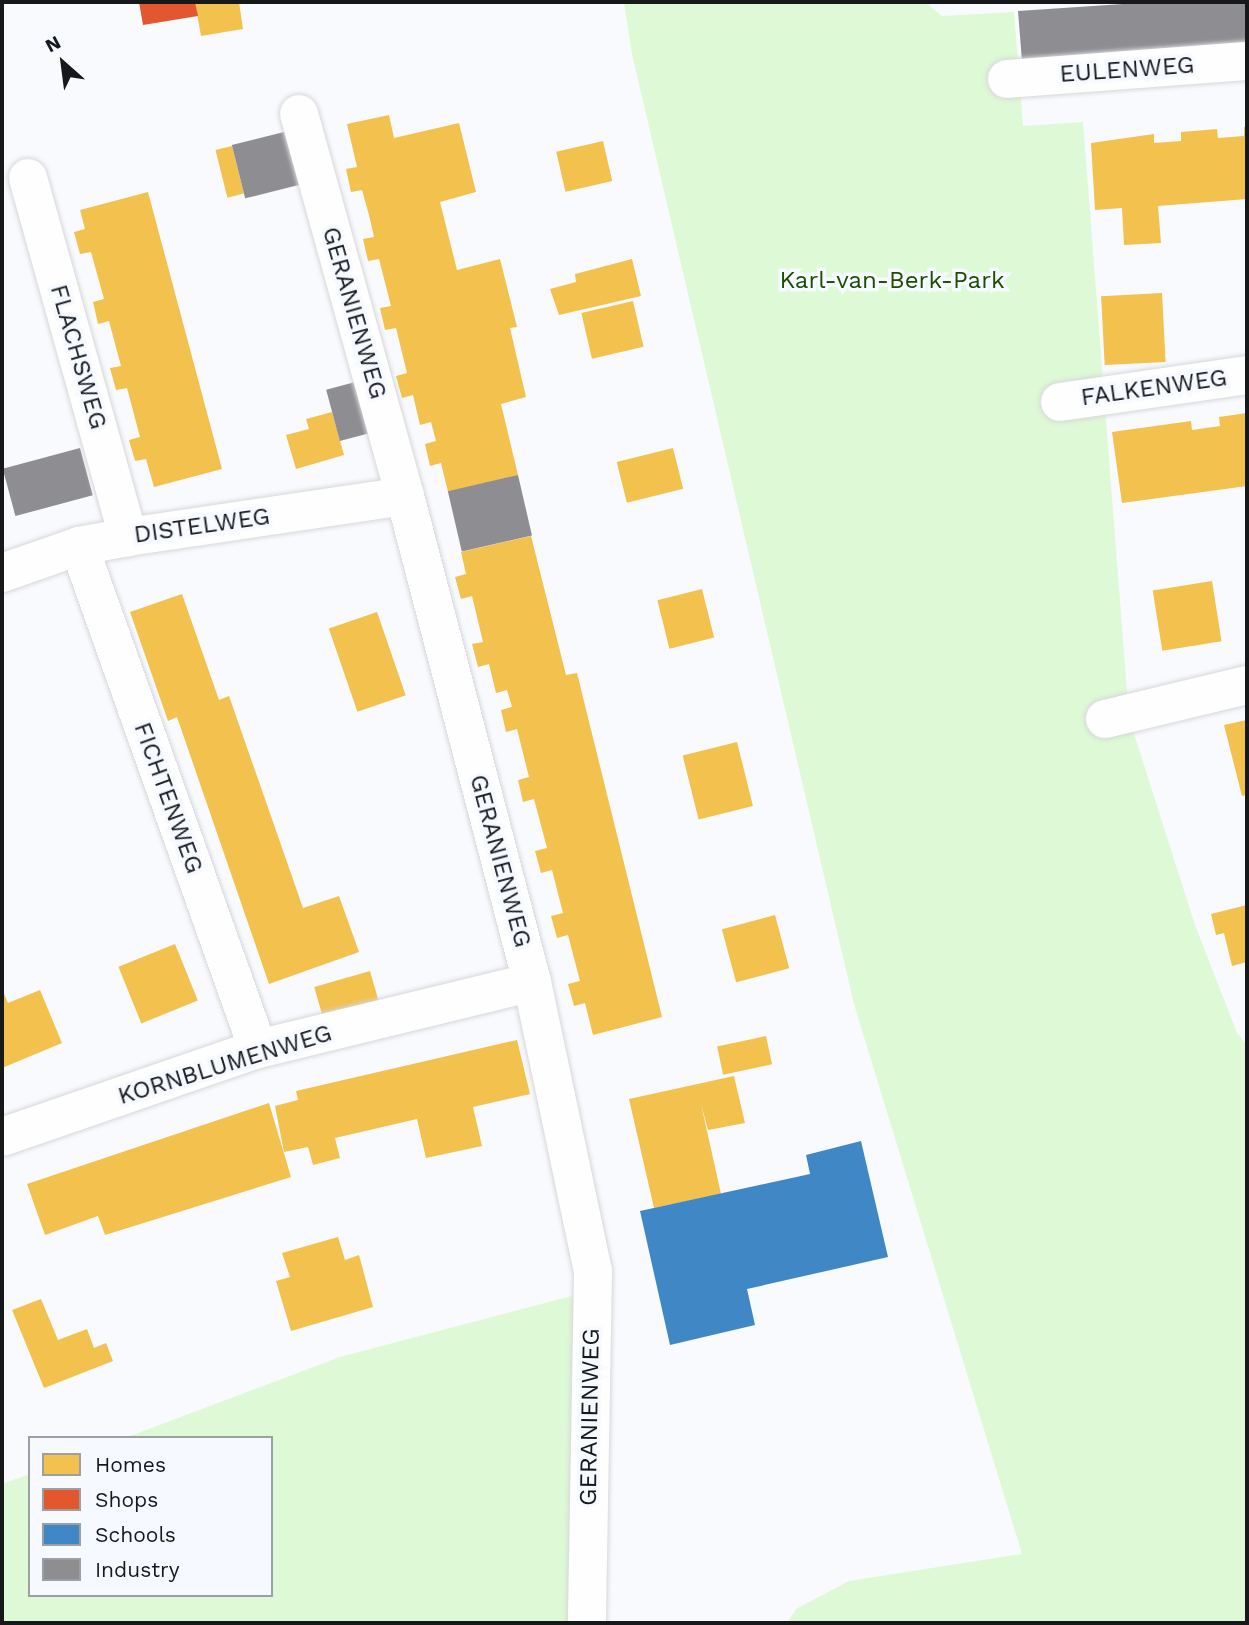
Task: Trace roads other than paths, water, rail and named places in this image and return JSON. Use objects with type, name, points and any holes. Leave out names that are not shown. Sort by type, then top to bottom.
[{"type":"street","name":"EULENWEG","points":[[1007,79],[1247,61]]},
{"type":"street","name":"GERANIENWEG","points":[[299,114],[405,496],[532,982],[593,1272],[587,1623]]},
{"type":"street","name":"FLACHSWEG","points":[[28,178],[128,537]]},
{"type":"street","name":"FALKENWEG","points":[[1060,402],[1247,375]]},
{"type":"street","name":"DISTELWEG","points":[[2,573],[79,546],[405,496]]},
{"type":"street","name":"FICHTENWEG","points":[[79,546],[258,1049]]},
{"type":"street","points":[[1105,719],[1247,685]]},
{"type":"street","name":"KORNBLUMENWEG","points":[[2,1137],[258,1049],[532,982]]},
{"type":"park label","name":"Karl-van-Berk-Park","points":[[892,281]]}]
